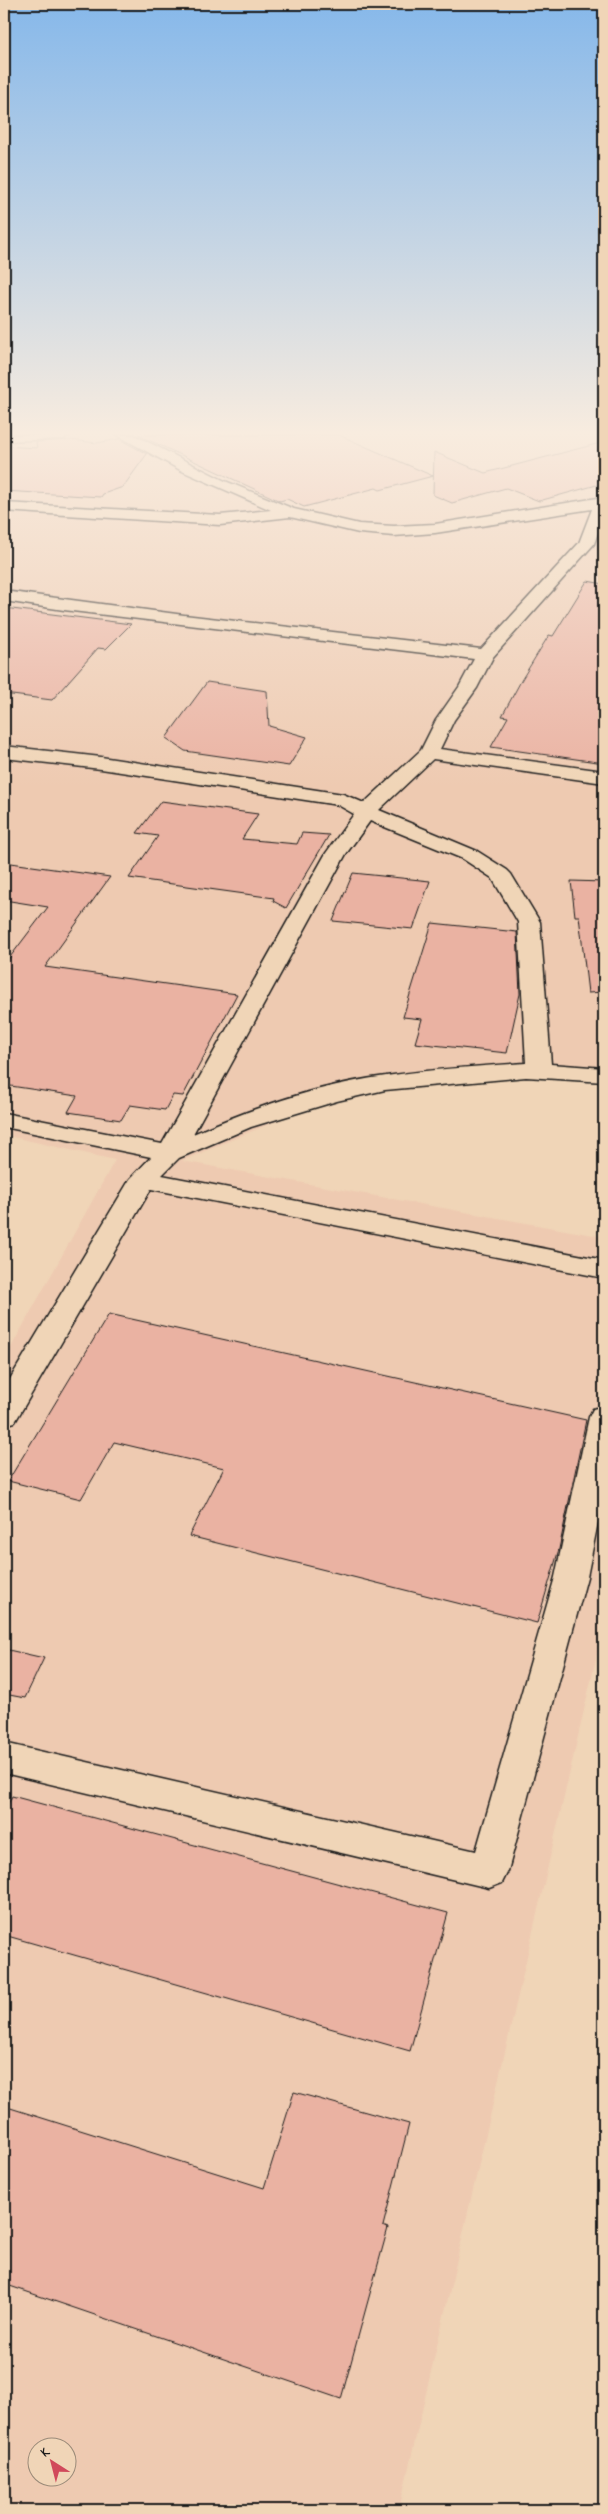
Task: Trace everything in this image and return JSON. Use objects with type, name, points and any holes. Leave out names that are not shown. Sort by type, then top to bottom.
[{"type":"street","points":[[4,1414],[143,1179],[170,1153],[336,853],[366,812],[429,753],[444,720],[468,688],[485,655],[578,552]]},
{"type":"street","points":[[4,596],[166,619],[336,636],[485,655]]},
{"type":"street","points":[[429,753],[604,777]]},
{"type":"street","points":[[6,756],[111,764],[343,800],[366,812],[470,855],[500,874],[529,922],[540,1070]]},
{"type":"street","points":[[4,1120],[170,1153],[242,1122],[340,1093],[385,1083],[526,1070],[604,1075]]},
{"type":"street","points":[[143,1179],[604,1269]]},
{"type":"street","points":[[4,1758],[489,1871],[571,1577],[604,1417]]},
{"type":"shaded area","points":[[4,552],[604,552],[604,1081],[554,1065],[337,1095],[182,1161],[604,1237],[604,1624],[399,2510],[4,2510],[4,1360],[115,1160],[4,1135]]},
{"type":"building","points":[[587,581],[604,584],[604,763],[491,747],[508,717],[502,716],[522,679],[549,635],[553,636]]},
{"type":"building","points":[[4,608],[131,624],[106,649],[98,648],[52,700],[4,694]]},
{"type":"building","points":[[207,682],[267,691],[269,726],[307,737],[289,766],[185,751],[166,738]]},
{"type":"building","points":[[161,801],[258,814],[242,839],[297,844],[302,833],[329,835],[286,908],[273,901],[274,898],[129,878],[158,836],[137,833]]},
{"type":"building","points":[[4,862],[110,877],[45,967],[237,994],[183,1096],[173,1095],[165,1110],[130,1105],[121,1120],[68,1112],[77,1096],[4,1085],[4,965],[48,907],[4,900]]},
{"type":"building","points":[[353,873],[430,881],[413,929],[333,921]]},
{"type":"building","points":[[571,881],[604,882],[604,992],[588,993],[579,916],[575,916]]},
{"type":"building","points":[[432,923],[517,932],[520,994],[507,1053],[415,1043],[422,1019],[403,1017]]},
{"type":"building","points":[[109,1314],[586,1420],[559,1549],[537,1623],[189,1536],[224,1468],[114,1442],[81,1499],[8,1481]]},
{"type":"building","points":[[4,1649],[44,1658],[25,1698],[4,1694]]},
{"type":"building","points":[[12,1796],[448,1913],[410,2051],[4,1935],[4,1812]]},
{"type":"building","points":[[294,2092],[409,2124],[383,2226],[388,2228],[341,2399],[4,2284],[4,2106],[264,2188]]}]
